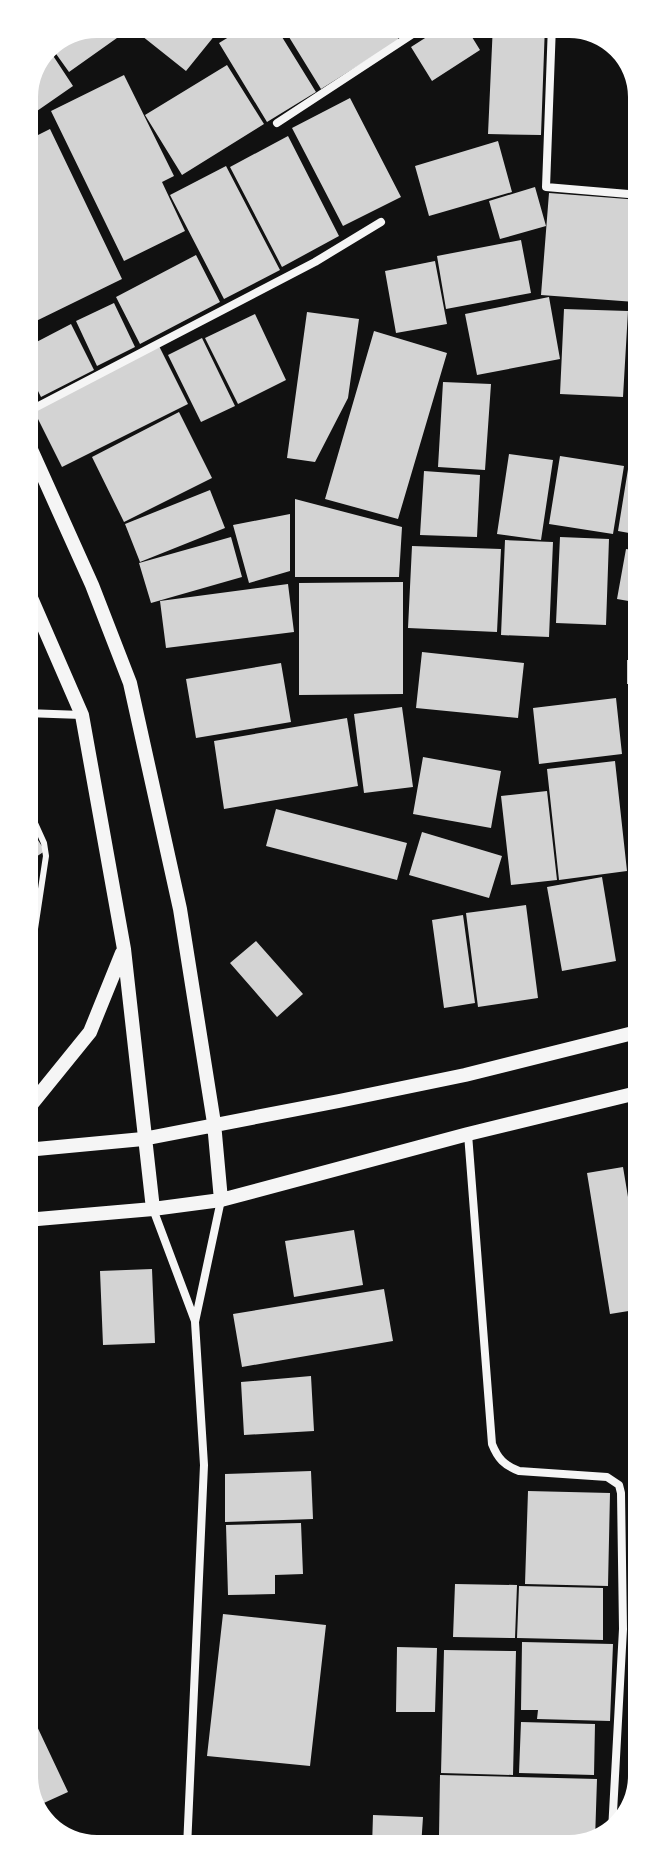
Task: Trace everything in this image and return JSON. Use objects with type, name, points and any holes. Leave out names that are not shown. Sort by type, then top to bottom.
[{"type":"street","points":[[277,123],[410,38]]},
{"type":"street","points":[[552,38],[546,187],[628,194]]},
{"type":"street","points":[[38,406],[315,262],[381,222]]},
{"type":"street","points":[[38,465],[92,585],[130,683],[180,909],[214,1123],[221,1200],[195,1322],[204,1465],[188,1835]]},
{"type":"street","points":[[38,614],[82,715],[124,949],[153,1209],[195,1322]]},
{"type":"street","points":[[38,713],[82,715]]},
{"type":"street","points":[[38,1096],[90,1032],[124,949]]},
{"type":"street","points":[[38,1149],[143,1139],[465,1075],[628,1034]]},
{"type":"street","points":[[38,1219],[221,1200],[628,1095]]},
{"type":"street","points":[[468,1134],[492,1444],[497,1457],[519,1471],[607,1477],[619,1485],[623,1629],[613,1816]]},
{"type":"lane","points":[[38,830],[46,856],[38,909]]},
{"type":"building","points":[[117,38],[69,72],[56,54],[64,48],[85,39]]},
{"type":"building","points":[[145,38],[213,38],[186,71]]},
{"type":"building","points":[[227,38],[283,38],[316,92],[267,122],[219,43]]},
{"type":"building","points":[[290,38],[398,38],[399,40],[321,89]]},
{"type":"building","points":[[425,38],[473,38],[480,50],[432,81],[411,47]]},
{"type":"building","points":[[492,38],[545,38],[541,135],[488,134]]},
{"type":"building","points":[[54,57],[73,86],[38,110],[42,74]]},
{"type":"building","points":[[227,65],[264,124],[182,175],[145,115]]},
{"type":"building","points":[[124,75],[174,176],[162,182],[185,231],[124,261],[51,111]]},
{"type":"building","points":[[350,98],[401,197],[343,226],[292,128]]},
{"type":"building","points":[[50,129],[122,279],[38,320],[38,135]]},
{"type":"building","points":[[288,136],[339,236],[282,267],[230,167]]},
{"type":"building","points":[[498,141],[512,192],[429,216],[415,166]]},
{"type":"building","points":[[226,166],[280,270],[224,299],[170,195]]},
{"type":"building","points":[[535,187],[546,226],[500,239],[489,201]]},
{"type":"building","points":[[549,193],[628,199],[628,301],[541,295]]},
{"type":"building","points":[[521,240],[531,293],[446,309],[437,256]]},
{"type":"building","points":[[196,255],[220,302],[140,344],[116,297]]},
{"type":"building","points":[[435,261],[447,324],[396,333],[385,271]]},
{"type":"building","points":[[549,297],[560,359],[477,375],[465,314]]},
{"type":"building","points":[[114,303],[135,347],[97,366],[76,321]]},
{"type":"building","points":[[564,309],[628,311],[623,397],[560,394]]},
{"type":"building","points":[[307,312],[359,319],[348,398],[315,462],[287,458]]},
{"type":"building","points":[[255,314],[286,380],[238,404],[205,338]]},
{"type":"building","points":[[71,324],[94,370],[41,397],[38,391],[38,341]]},
{"type":"building","points":[[374,331],[447,353],[398,519],[325,499]]},
{"type":"building","points":[[202,338],[235,406],[201,422],[168,355]]},
{"type":"building","points":[[159,346],[188,404],[62,467],[38,419],[38,406]]},
{"type":"building","points":[[443,382],[491,384],[485,470],[438,467]]},
{"type":"building","points":[[179,412],[212,478],[124,522],[92,457]]},
{"type":"building","points":[[509,454],[553,460],[541,540],[497,534]]},
{"type":"building","points":[[560,456],[624,466],[613,534],[549,524]]},
{"type":"building","points":[[628,469],[628,533],[618,531]]},
{"type":"building","points":[[424,471],[480,475],[477,537],[420,535]]},
{"type":"building","points":[[210,490],[225,528],[140,562],[125,524]]},
{"type":"building","points":[[295,499],[402,527],[399,577],[295,577]]},
{"type":"building","points":[[290,514],[290,571],[249,583],[233,525]]},
{"type":"building","points":[[231,537],[242,577],[151,603],[139,563]]},
{"type":"building","points":[[560,537],[609,539],[606,625],[556,623]]},
{"type":"building","points":[[505,540],[553,542],[549,637],[501,635]]},
{"type":"building","points":[[412,546],[501,549],[497,632],[408,628]]},
{"type":"building","points":[[626,549],[628,549],[628,601],[617,599]]},
{"type":"building","points":[[403,582],[403,694],[299,695],[299,583]]},
{"type":"building","points":[[288,584],[294,632],[166,648],[160,601]]},
{"type":"building","points":[[422,652],[524,663],[518,718],[416,708]]},
{"type":"building","points":[[281,663],[291,722],[196,738],[186,679]]},
{"type":"building","points":[[616,698],[622,754],[539,764],[533,708]]},
{"type":"building","points":[[402,707],[413,787],[364,793],[354,714]]},
{"type":"building","points":[[347,718],[358,786],[224,809],[214,741]]},
{"type":"building","points":[[423,757],[501,771],[491,828],[413,814]]},
{"type":"building","points":[[615,761],[627,871],[559,880],[547,769]]},
{"type":"building","points":[[547,791],[557,880],[511,885],[501,796]]},
{"type":"building","points":[[276,809],[407,843],[397,880],[266,846]]},
{"type":"building","points":[[422,832],[502,856],[489,898],[409,875]]},
{"type":"building","points":[[38,840],[45,851],[38,856]]},
{"type":"building","points":[[602,877],[616,961],[562,971],[547,887]]},
{"type":"building","points":[[526,905],[538,998],[478,1007],[466,913]]},
{"type":"building","points":[[463,915],[475,1003],[444,1008],[432,920]]},
{"type":"building","points":[[256,941],[303,994],[277,1017],[230,963]]},
{"type":"building","points":[[623,1167],[628,1197],[628,1311],[610,1314],[587,1173]]},
{"type":"building","points":[[354,1230],[363,1285],[294,1297],[285,1241]]},
{"type":"building","points":[[152,1269],[155,1343],[103,1345],[100,1271]]},
{"type":"building","points":[[384,1289],[393,1341],[242,1367],[233,1314]]},
{"type":"building","points":[[311,1376],[314,1431],[244,1435],[241,1382]]},
{"type":"building","points":[[311,1471],[313,1519],[225,1522],[225,1474]]},
{"type":"building","points":[[528,1491],[610,1493],[608,1586],[525,1584]]},
{"type":"building","points":[[301,1523],[303,1574],[275,1575],[275,1594],[228,1595],[226,1525]]},
{"type":"building","points":[[455,1584],[517,1585],[515,1638],[453,1637]]},
{"type":"building","points":[[519,1586],[603,1588],[603,1640],[517,1638]]},
{"type":"building","points":[[223,1614],[326,1625],[310,1766],[207,1756]]},
{"type":"building","points":[[522,1642],[613,1644],[610,1721],[537,1719],[538,1710],[521,1710]]},
{"type":"building","points":[[397,1647],[437,1648],[435,1712],[396,1712]]},
{"type":"building","points":[[444,1650],[516,1651],[513,1775],[441,1773]]},
{"type":"building","points":[[521,1722],[595,1724],[594,1775],[519,1773]]},
{"type":"building","points":[[38,1728],[68,1792],[44,1803],[42,1799],[38,1776]]},
{"type":"building","points":[[440,1775],[597,1779],[595,1829],[592,1831],[569,1835],[439,1835]]},
{"type":"building","points":[[373,1815],[423,1817],[422,1835],[372,1835]]}]
